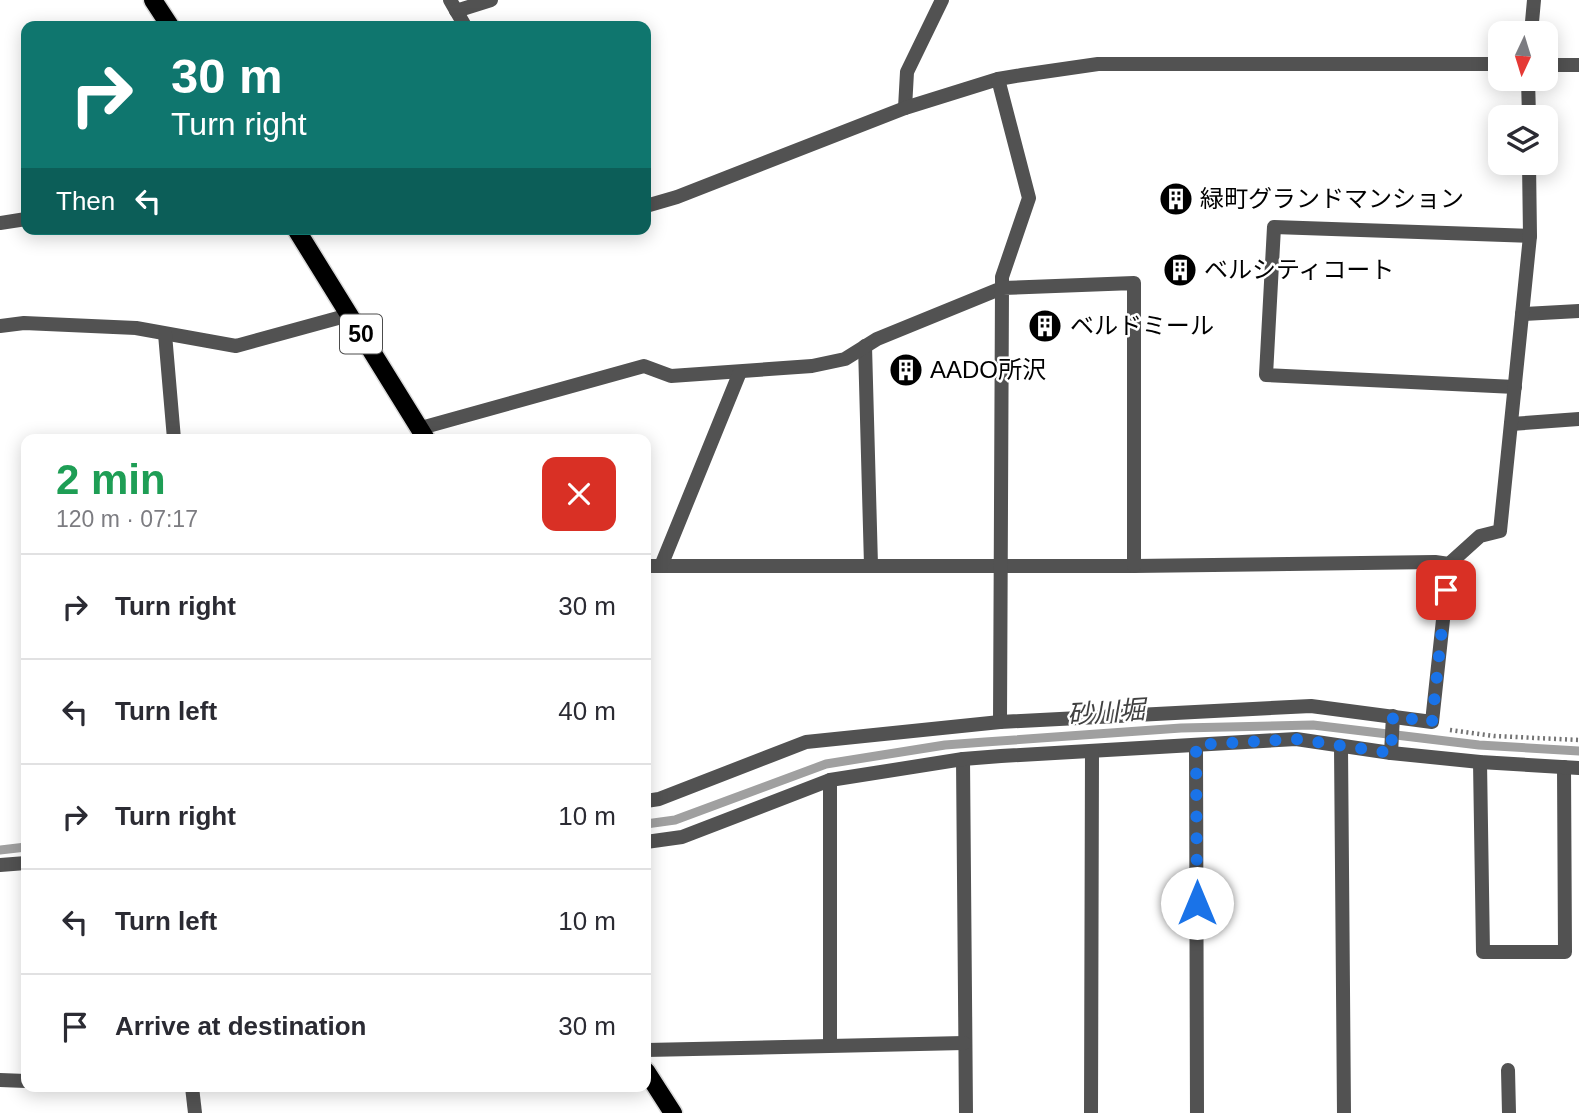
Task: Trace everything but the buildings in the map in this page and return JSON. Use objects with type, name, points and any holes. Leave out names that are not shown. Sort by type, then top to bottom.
[{"type":"main road","points":[[153,0],[167,21]]},
{"type":"main road","name":"50","points":[[300,235],[423,434]]},
{"type":"main road","points":[[651,1079],[673,1113]]},
{"type":"street","points":[[462,21],[453,5],[492,0]]},
{"type":"street","points":[[905,107],[907,72],[942,0]]},
{"type":"street","points":[[1532,21],[1534,0]]},
{"type":"street","points":[[651,205],[677,197],[905,107],[998,79],[1098,64],[1488,64]]},
{"type":"street","points":[[1558,65],[1579,65]]},
{"type":"street","points":[[998,79],[1029,198],[1002,277],[1000,722]]},
{"type":"street","points":[[651,800],[806,742],[1000,722],[1311,706],[1432,722],[1449,564],[1480,536],[1500,530],[1530,236],[1529,175]]},
{"type":"street","points":[[0,223],[21,220]]},
{"type":"street","points":[[1515,387],[1266,375],[1274,227],[1530,236]]},
{"type":"street","points":[[423,434],[644,366],[671,376],[813,366],[845,359],[877,339],[1002,288],[1134,283],[1134,566]]},
{"type":"street","points":[[1522,314],[1579,311]]},
{"type":"street","points":[[0,326],[24,323],[124,328],[236,346],[349,315]]},
{"type":"street","points":[[165,334],[174,434]]},
{"type":"street","points":[[864,346],[871,565]]},
{"type":"street","points":[[661,566],[740,372]]},
{"type":"street","points":[[1511,424],[1579,419]]},
{"type":"street","points":[[651,566],[1449,564]]},
{"type":"street","points":[[1391,753],[1393,716]]},
{"type":"street","points":[[651,841],[682,837],[831,780],[963,760],[1296,739],[1391,753],[1480,762],[1572,767],[1565,952],[1483,952],[1480,762]]},
{"type":"street","points":[[1196,745],[1197,1113]]},
{"type":"street","points":[[1341,746],[1344,1113]]},
{"type":"street","points":[[1091,1113],[1092,751]]},
{"type":"street","points":[[963,760],[966,1113]]},
{"type":"street","points":[[830,1045],[831,780]]},
{"type":"street","points":[[0,865],[21,863]]},
{"type":"street","points":[[651,1050],[964,1043]]},
{"type":"street","points":[[1508,1070],[1508,1113]]},
{"type":"street","points":[[0,1080],[21,1081]]},
{"type":"street","points":[[193,1092],[195,1113]]},
{"type":"path","points":[[1432,722],[1439,729],[1494,736],[1579,740]]},
{"type":"waterway","name":"砂川堀","points":[[651,823],[675,820],[826,764],[945,745],[1181,728],[1313,725],[1479,745],[1579,751]]},
{"type":"waterway","name":"砂川堀","points":[[0,850],[21,848]]},
{"type":"place","name":"緑町グランドマンション","points":[[1176,199]]},
{"type":"place","name":"ベルシティコート","points":[[1180,270]]},
{"type":"place","name":"ベルドミール","points":[[1045,326]]},
{"type":"place","name":"AADO所沢","points":[[906,370]]},
{"type":"route","points":[[1197,903],[1196,745],[1296,739],[1391,753],[1393,716],[1432,722],[1446,590]]}]
